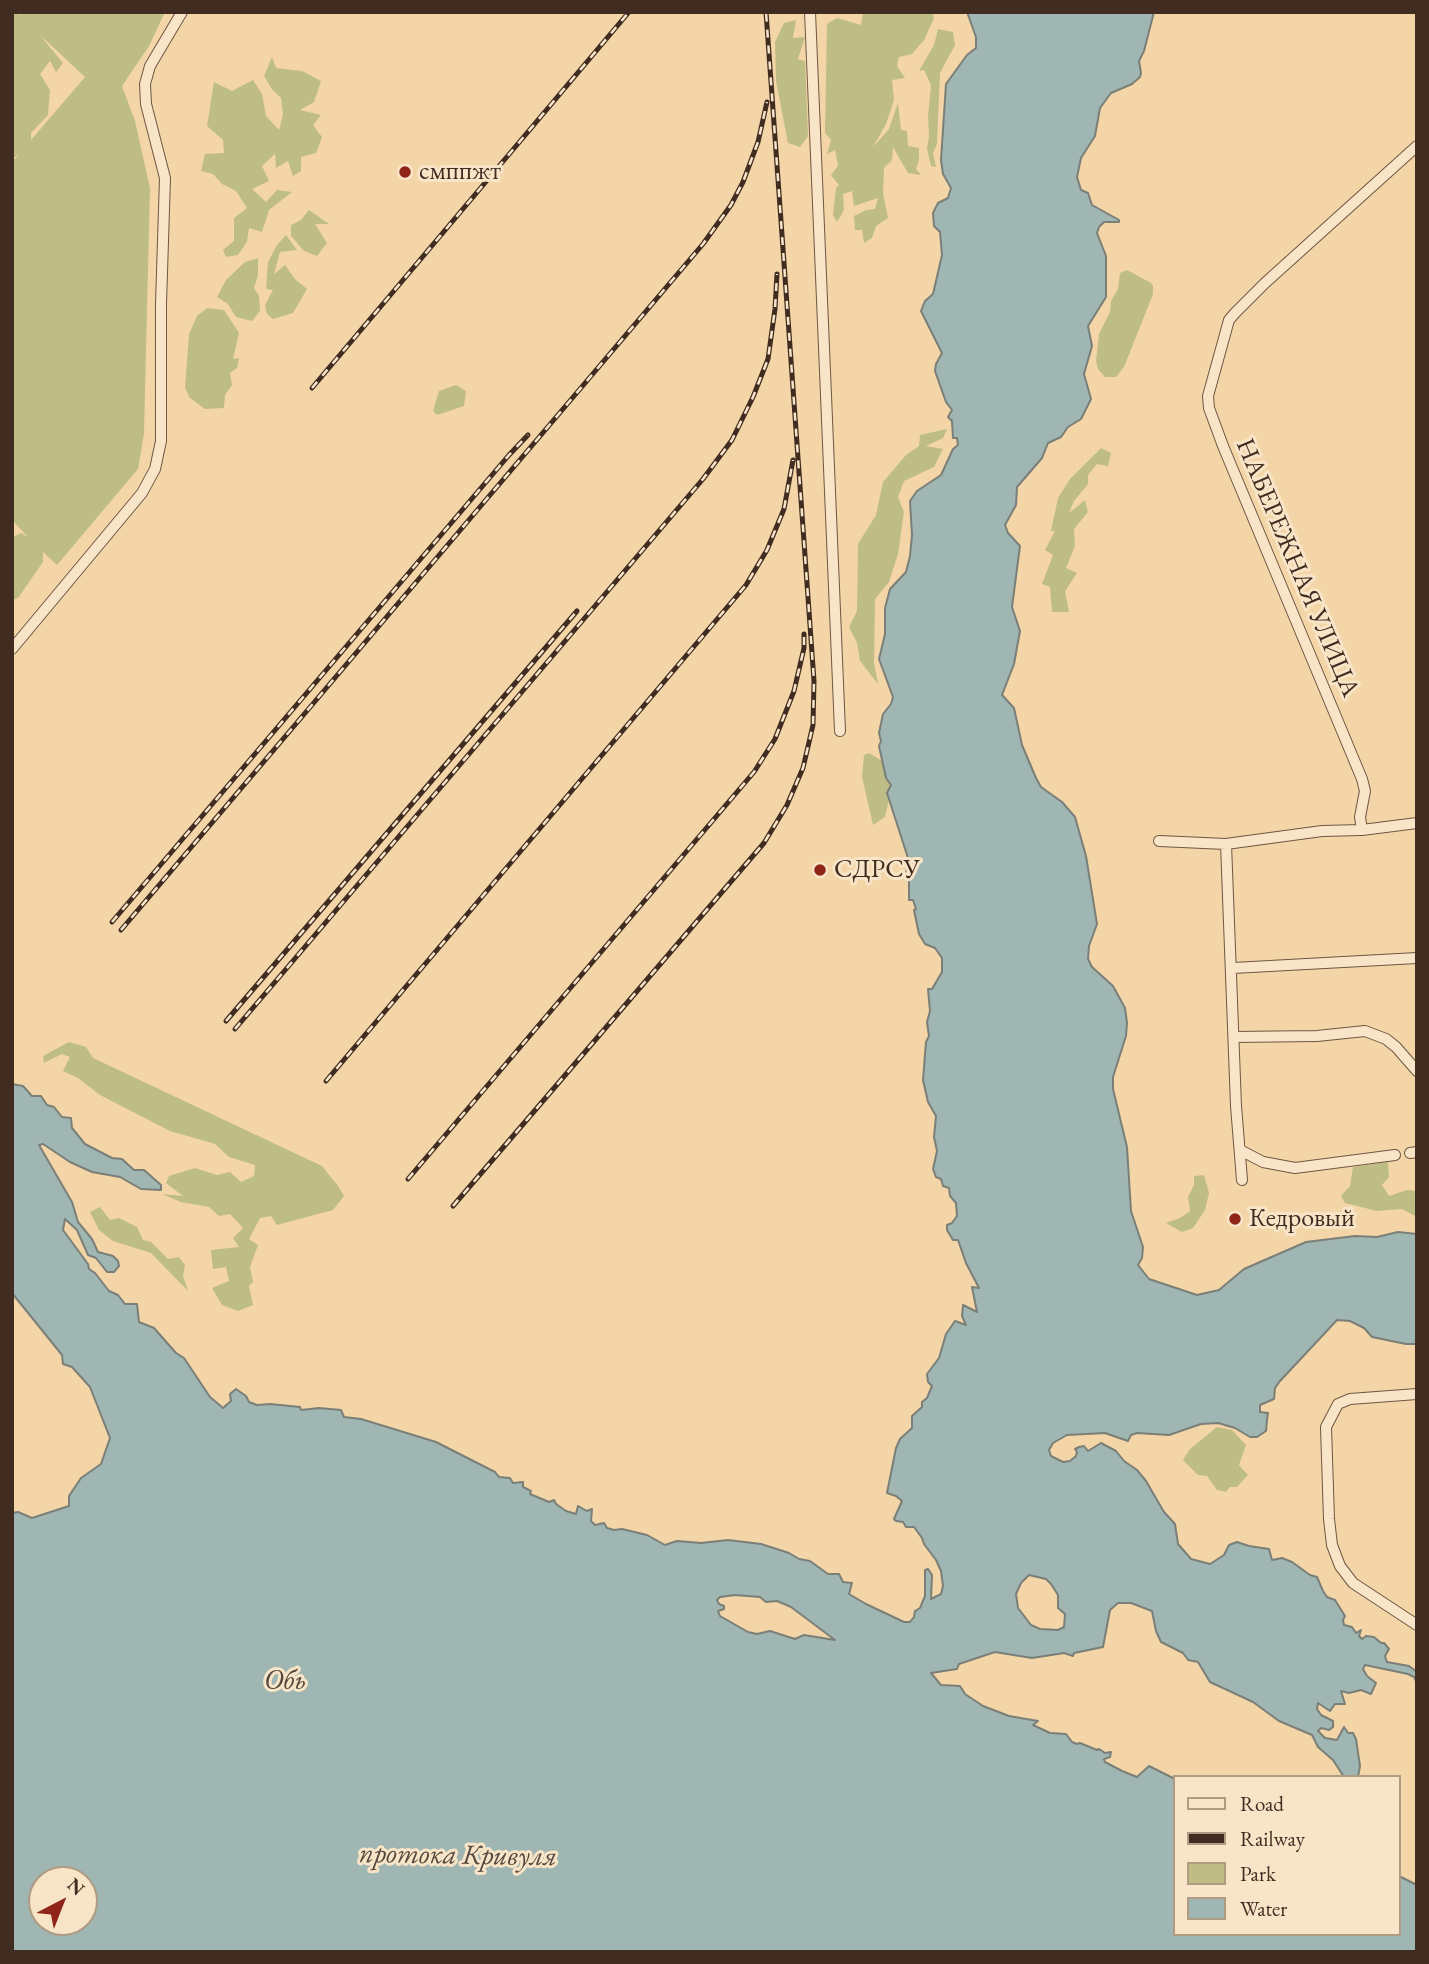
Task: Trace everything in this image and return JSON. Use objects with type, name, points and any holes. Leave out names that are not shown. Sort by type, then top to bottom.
[{"type":"street","points":[[12,649],[142,493],[155,469],[161,441],[165,178],[146,104],[145,84],[150,66],[181,12]]},
{"type":"street","points":[[810,12],[840,731]]},
{"type":"street","name":"НАБЕРЕЖНАЯ УЛИЦА","points":[[1362,830],[1360,817],[1365,791],[1362,779],[1223,446],[1209,408],[1210,387],[1229,320],[1265,283],[1417,146]]},
{"type":"street","points":[[1159,841],[1226,844],[1322,831],[1362,830],[1417,823]]},
{"type":"street","points":[[1226,844],[1242,1180]]},
{"type":"street","points":[[1233,968],[1417,958]]},
{"type":"street","points":[[1234,1037],[1317,1037],[1365,1031],[1396,1046],[1417,1071]]},
{"type":"street","points":[[1240,1150],[1272,1165],[1295,1168],[1395,1155]]},
{"type":"street","points":[[1417,1394],[1350,1399],[1338,1404],[1326,1427],[1329,1519],[1332,1545],[1340,1566],[1353,1583],[1417,1625]]},
{"type":"green space","points":[[12,12],[20,15],[20,12],[165,12],[149,46],[122,86],[135,121],[150,188],[144,433],[138,469],[57,565],[43,552],[43,562],[18,598],[12,600],[12,537],[21,533],[28,537],[12,520],[12,162],[19,154],[12,159]],"holes":[[[40,35],[85,77],[31,140],[31,133],[48,115],[50,90],[40,74],[50,61],[56,72],[63,63]]]},
{"type":"green space","points":[[863,12],[932,12],[934,18],[924,40],[912,54],[899,57],[897,66],[905,78],[892,80],[894,100],[886,124],[873,147],[889,129],[898,103],[901,130],[907,131],[908,146],[919,148],[916,169],[921,175],[908,173],[893,147],[892,160],[884,168],[883,193],[888,218],[876,226],[872,238],[864,243],[862,230],[855,230],[854,216],[875,209],[878,198],[854,206],[852,191],[843,194],[844,210],[837,222],[833,215],[836,188],[839,185],[831,175],[838,166],[835,150],[827,154],[831,140],[825,133],[827,24],[837,18],[861,25]]},
{"type":"green space","points":[[796,20],[793,38],[805,37],[798,59],[805,61],[808,136],[800,147],[788,143],[776,81],[775,42],[784,23]]},
{"type":"green space","points":[[938,29],[953,32],[955,45],[940,73],[937,144],[933,153],[936,167],[931,166],[927,149],[931,85],[924,70],[919,71],[934,45]]},
{"type":"green space","points":[[272,57],[276,68],[302,71],[321,81],[314,102],[300,110],[321,115],[313,125],[322,137],[316,153],[301,157],[301,171],[293,176],[288,161],[276,168],[275,154],[262,166],[269,181],[252,189],[266,202],[277,190],[292,192],[269,210],[262,232],[249,228],[247,242],[238,255],[226,257],[223,250],[234,241],[234,218],[247,208],[236,191],[222,184],[213,174],[201,171],[205,154],[224,153],[223,140],[207,126],[214,82],[232,91],[253,80],[262,94],[266,116],[279,130],[283,114],[281,98],[264,76]]},
{"type":"green space","points":[[309,210],[329,224],[315,224],[327,243],[317,256],[304,251],[291,236],[291,225],[301,220]]},
{"type":"green space","points":[[286,235],[297,250],[280,252],[274,274],[285,265],[307,289],[293,313],[273,319],[267,314],[265,305],[273,290],[266,289],[268,262]]},
{"type":"green space","points":[[258,258],[258,275],[254,288],[259,296],[260,311],[252,321],[236,317],[228,304],[217,297],[226,280],[245,262]]},
{"type":"green space","points":[[1127,270],[1151,283],[1153,294],[1124,367],[1116,377],[1105,377],[1098,369],[1096,361],[1099,334],[1118,289],[1120,273]]},
{"type":"green space","points":[[207,308],[224,310],[239,333],[233,359],[239,358],[237,368],[230,373],[232,385],[225,395],[224,408],[205,409],[190,398],[185,388],[189,334],[197,316]]},
{"type":"green space","points":[[456,385],[466,391],[464,406],[437,415],[433,411],[439,391]]},
{"type":"green space","points":[[947,429],[943,438],[926,446],[943,449],[934,467],[904,481],[898,497],[904,512],[898,554],[889,582],[875,599],[874,663],[878,684],[860,661],[857,643],[849,627],[857,611],[858,544],[876,515],[883,482],[906,455],[919,446],[920,435]]},
{"type":"green space","points":[[1101,448],[1111,453],[1108,466],[1097,464],[1088,475],[1088,484],[1074,501],[1069,513],[1085,500],[1088,512],[1074,529],[1075,546],[1066,568],[1077,573],[1065,591],[1069,612],[1052,612],[1050,587],[1042,584],[1053,555],[1045,550],[1055,531],[1051,531],[1058,498],[1070,479]]},
{"type":"green space","points":[[869,753],[882,761],[886,778],[891,785],[887,793],[889,799],[885,817],[873,825],[862,777],[864,755]]},
{"type":"green space","points":[[69,1042],[86,1047],[93,1058],[322,1166],[338,1186],[344,1196],[333,1210],[277,1225],[271,1216],[260,1218],[249,1239],[258,1245],[250,1267],[253,1282],[249,1286],[253,1305],[238,1311],[222,1305],[212,1288],[229,1281],[226,1267],[213,1269],[211,1250],[239,1247],[233,1238],[243,1228],[230,1214],[219,1216],[209,1207],[181,1202],[162,1194],[183,1196],[166,1183],[169,1176],[195,1168],[217,1175],[230,1172],[241,1182],[254,1176],[255,1165],[229,1157],[215,1144],[170,1131],[100,1095],[78,1078],[63,1071],[70,1057],[62,1054],[44,1063],[43,1056]]},
{"type":"green space","points":[[1388,1162],[1389,1177],[1382,1185],[1389,1196],[1407,1190],[1417,1191],[1417,1217],[1402,1209],[1377,1211],[1345,1203],[1341,1196],[1350,1186],[1353,1167]]},
{"type":"green space","points":[[1204,1175],[1209,1193],[1205,1210],[1193,1228],[1182,1232],[1166,1223],[1190,1211],[1188,1197],[1194,1185],[1194,1176]]},
{"type":"green space","points":[[100,1207],[110,1220],[119,1218],[137,1227],[143,1240],[151,1242],[168,1259],[179,1257],[185,1265],[183,1276],[188,1291],[151,1253],[113,1241],[99,1230],[90,1212]]},
{"type":"green space","points":[[1217,1427],[1232,1430],[1246,1445],[1239,1465],[1248,1475],[1237,1487],[1230,1487],[1226,1492],[1217,1490],[1207,1476],[1198,1475],[1183,1460],[1190,1449]]},
{"type":"water","name":"Обь","points":[[967,12],[1154,12],[1139,61],[1140,77],[1132,84],[1111,93],[1100,108],[1095,136],[1081,158],[1077,177],[1081,190],[1088,193],[1092,205],[1119,222],[1104,222],[1097,233],[1106,256],[1106,297],[1088,326],[1092,346],[1084,374],[1091,399],[1081,419],[1068,427],[1061,437],[1048,443],[1042,458],[1017,487],[1016,505],[1005,525],[1008,533],[1020,546],[1012,607],[1020,631],[1014,664],[1002,695],[1014,708],[1022,745],[1041,787],[1062,802],[1075,817],[1086,856],[1097,924],[1089,946],[1088,959],[1092,967],[1113,986],[1125,1008],[1126,1036],[1113,1077],[1113,1089],[1127,1147],[1131,1211],[1143,1247],[1138,1265],[1149,1279],[1197,1295],[1219,1290],[1244,1269],[1306,1242],[1355,1236],[1377,1237],[1398,1232],[1417,1234],[1417,1344],[1372,1337],[1364,1328],[1350,1321],[1337,1320],[1280,1381],[1275,1388],[1274,1399],[1260,1405],[1260,1412],[1268,1413],[1266,1431],[1257,1437],[1250,1437],[1235,1428],[1218,1423],[1201,1424],[1169,1435],[1137,1433],[1131,1435],[1128,1441],[1105,1433],[1067,1435],[1053,1443],[1049,1450],[1051,1456],[1063,1462],[1076,1456],[1075,1449],[1079,1447],[1084,1446],[1088,1451],[1101,1443],[1116,1451],[1146,1481],[1164,1512],[1175,1524],[1178,1544],[1191,1559],[1210,1564],[1224,1555],[1229,1545],[1237,1542],[1269,1549],[1272,1560],[1282,1558],[1317,1577],[1327,1597],[1335,1600],[1345,1616],[1344,1625],[1352,1627],[1356,1633],[1361,1630],[1359,1636],[1362,1639],[1366,1636],[1374,1637],[1384,1643],[1389,1649],[1385,1656],[1387,1662],[1409,1666],[1417,1672],[1417,1683],[1414,1677],[1408,1674],[1365,1665],[1363,1669],[1367,1676],[1376,1683],[1371,1694],[1361,1690],[1349,1693],[1341,1691],[1345,1704],[1335,1704],[1330,1711],[1318,1703],[1317,1709],[1321,1715],[1333,1721],[1333,1727],[1329,1730],[1321,1728],[1318,1731],[1325,1738],[1337,1740],[1344,1727],[1348,1733],[1353,1733],[1356,1739],[1360,1766],[1358,1775],[1343,1775],[1333,1760],[1318,1747],[1312,1735],[1279,1721],[1253,1702],[1210,1682],[1198,1662],[1188,1660],[1183,1653],[1161,1642],[1152,1611],[1131,1603],[1118,1603],[1110,1610],[1103,1647],[1074,1653],[1073,1656],[1064,1653],[1032,1658],[995,1652],[959,1664],[957,1669],[931,1673],[941,1685],[960,1686],[965,1694],[983,1706],[1009,1716],[1038,1721],[1033,1725],[1050,1733],[1066,1734],[1077,1744],[1105,1753],[1111,1752],[1110,1757],[1104,1759],[1105,1762],[1122,1771],[1137,1777],[1149,1766],[1174,1778],[1174,1936],[1401,1936],[1401,1877],[1417,1885],[1417,1952],[12,1952],[12,1513],[18,1512],[32,1518],[69,1506],[69,1496],[81,1478],[101,1464],[110,1438],[90,1387],[72,1367],[63,1364],[62,1355],[12,1293],[12,1084],[23,1086],[32,1096],[41,1096],[47,1105],[54,1107],[62,1117],[71,1118],[72,1128],[85,1144],[112,1158],[122,1159],[134,1170],[144,1170],[161,1185],[161,1190],[141,1189],[120,1177],[92,1172],[70,1162],[43,1144],[39,1145],[72,1202],[78,1222],[92,1239],[98,1252],[113,1256],[119,1266],[114,1272],[107,1272],[96,1258],[88,1255],[77,1230],[65,1219],[63,1230],[89,1269],[125,1304],[137,1304],[139,1322],[154,1328],[176,1353],[184,1358],[210,1397],[223,1408],[231,1401],[230,1394],[236,1389],[246,1396],[249,1402],[257,1405],[300,1407],[301,1410],[341,1410],[344,1417],[361,1419],[436,1442],[495,1472],[499,1477],[510,1478],[513,1483],[523,1482],[523,1487],[531,1491],[530,1494],[549,1502],[554,1500],[566,1511],[576,1514],[578,1506],[587,1511],[592,1509],[591,1521],[595,1525],[604,1523],[607,1528],[614,1530],[622,1529],[647,1535],[665,1545],[677,1541],[701,1543],[728,1540],[761,1544],[789,1553],[810,1561],[828,1574],[839,1574],[843,1582],[852,1583],[849,1594],[904,1622],[910,1622],[925,1596],[925,1570],[928,1569],[932,1575],[931,1599],[941,1594],[941,1571],[936,1560],[914,1527],[906,1527],[903,1522],[894,1519],[902,1501],[887,1493],[896,1448],[900,1439],[912,1428],[912,1416],[922,1407],[922,1402],[927,1398],[932,1386],[928,1382],[927,1374],[939,1358],[946,1334],[955,1321],[966,1325],[962,1316],[963,1305],[977,1312],[972,1287],[979,1288],[958,1240],[953,1240],[947,1230],[947,1225],[957,1216],[956,1203],[950,1196],[949,1188],[943,1186],[933,1169],[937,1151],[934,1137],[936,1116],[928,1102],[923,1080],[926,1042],[929,1036],[928,989],[932,989],[942,972],[942,958],[935,948],[925,944],[919,934],[914,910],[916,909],[913,900],[909,900],[909,882],[906,875],[908,858],[887,793],[891,785],[886,778],[879,746],[883,714],[893,697],[879,659],[890,589],[906,572],[910,556],[910,501],[917,491],[941,475],[953,449],[958,445],[957,438],[953,438],[952,421],[948,417],[952,410],[946,402],[935,371],[942,353],[921,311],[925,301],[933,294],[942,255],[940,232],[934,226],[933,213],[938,203],[948,198],[951,188],[943,174],[941,160],[946,84],[967,55],[976,48],[976,37]],"holes":[[[1029,1575],[1046,1579],[1058,1595],[1058,1608],[1065,1614],[1064,1627],[1058,1630],[1040,1629],[1031,1625],[1018,1608],[1016,1594]],[[720,1597],[760,1597],[766,1602],[777,1601],[791,1607],[835,1640],[804,1635],[795,1639],[770,1631],[757,1634],[748,1632],[720,1616],[718,1611],[724,1609],[717,1600]]]},
{"type":"railway","points":[[312,388],[629,12]]},
{"type":"railway","points":[[453,1206],[764,843],[787,805],[803,768],[813,725],[814,681],[766,12]]},
{"type":"railway","points":[[121,930],[703,244],[731,205],[743,182],[758,142],[767,102]]},
{"type":"railway","points":[[235,1029],[703,479],[732,440],[768,359],[777,274]]},
{"type":"railway","points":[[112,922],[528,435]]},
{"type":"railway","points":[[326,1081],[746,585],[767,550],[784,509],[793,460]]},
{"type":"railway","points":[[226,1021],[577,611]]},
{"type":"railway","points":[[408,1179],[754,772],[775,739],[794,691],[804,648],[804,634]]},
{"type":"place","name":"смппжт","points":[[405,172]]},
{"type":"place","name":"СДРСУ","points":[[820,870]]},
{"type":"place","name":"Кедровый","points":[[1235,1219]]},
{"type":"water label","name":"протока Кривуля","points":[[458,1856]]}]
